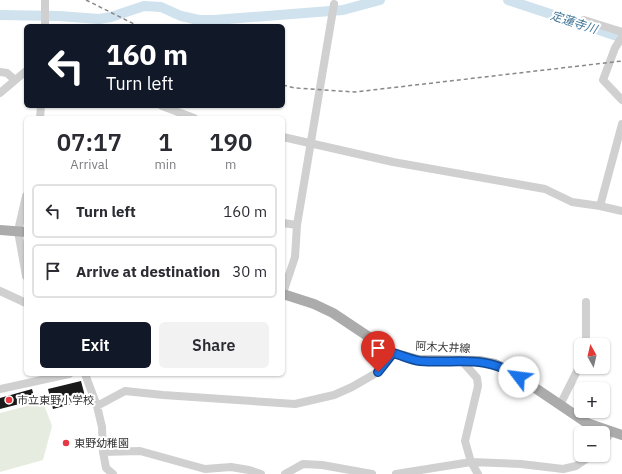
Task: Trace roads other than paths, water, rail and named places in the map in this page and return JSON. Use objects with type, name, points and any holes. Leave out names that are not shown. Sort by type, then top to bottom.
[{"type":"main road","points":[[0,230],[22,232]]},
{"type":"main road","name":"阿木大井線","points":[[285,294],[314,304],[333,313],[393,353],[418,360],[462,361],[495,364],[510,371],[594,426],[617,433]]},
{"type":"street","points":[[45,24],[46,0]]},
{"type":"street","points":[[285,287],[295,257],[297,226],[334,14],[334,4]]},
{"type":"street","points":[[584,20],[622,32]]},
{"type":"street","points":[[622,37],[615,48],[603,80],[622,99]]},
{"type":"street","points":[[0,72],[8,73],[15,80]]},
{"type":"street","points":[[0,93],[24,73]]},
{"type":"street","points":[[167,108],[189,116]]},
{"type":"street","points":[[600,206],[622,124]]},
{"type":"street","points":[[285,137],[311,142],[393,162],[545,188],[572,202],[622,211]]},
{"type":"street","points":[[24,214],[22,232],[24,254]]},
{"type":"street","points":[[285,223],[297,226]]},
{"type":"street","points":[[0,292],[24,302]]},
{"type":"street","points":[[586,302],[586,338]]},
{"type":"street","points":[[97,406],[125,391],[295,404],[334,395],[352,387],[378,372],[393,353]]},
{"type":"street","points":[[462,361],[477,378],[478,386],[465,442],[471,462],[478,474]]},
{"type":"street","points":[[560,405],[576,374]]},
{"type":"street","points":[[0,389],[60,376]]},
{"type":"street","points":[[86,376],[97,406],[102,427],[103,452],[106,468],[113,474]]},
{"type":"street","points":[[103,452],[140,451],[205,469],[231,467],[262,474]]},
{"type":"street","points":[[396,474],[471,462],[521,464],[563,469],[576,466],[582,462]]},
{"type":"street","points":[[285,474],[302,464],[372,474]]},
{"type":"waterway","name":"定蓮寺川","points":[[0,15],[59,16],[99,19],[111,17],[144,6],[161,7],[181,16],[199,20],[214,20],[343,10],[380,0]]},
{"type":"waterway","name":"定蓮寺川","points":[[508,0],[617,36]]},
{"type":"railway","points":[[86,0],[134,24]]},
{"type":"railway","points":[[285,86],[295,88],[355,92],[622,61]]},
{"type":"place","name":"市立東野小学校","points":[[9,400]]},
{"type":"place","name":"東野幼稚園","points":[[66,443]]}]
